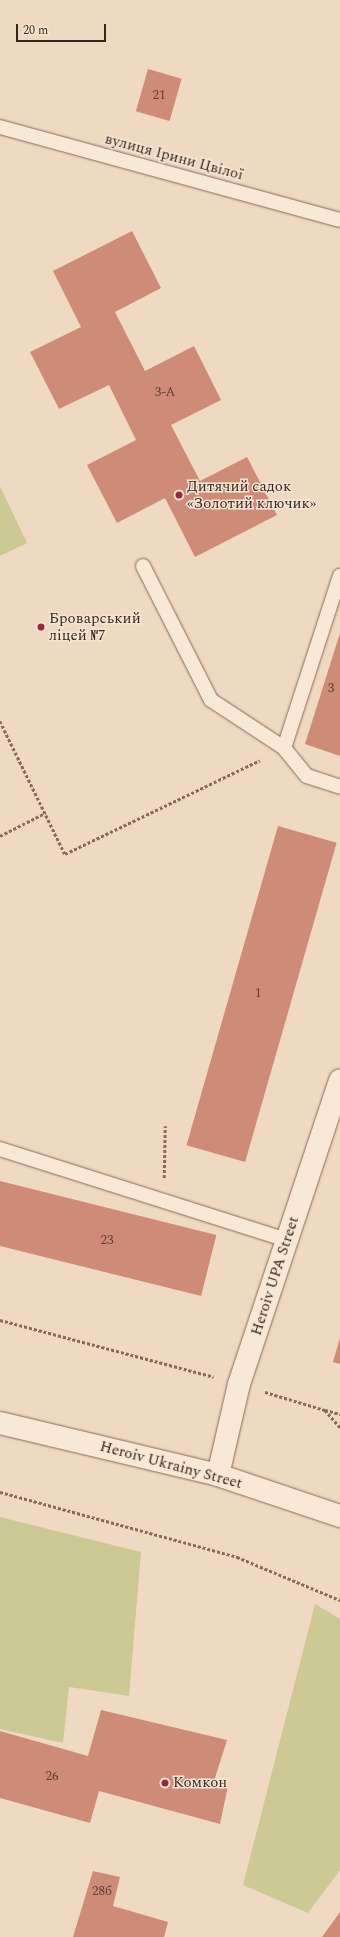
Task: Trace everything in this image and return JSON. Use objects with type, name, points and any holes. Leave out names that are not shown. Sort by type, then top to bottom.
[{"type":"street","name":"Heroiv UPA Street","points":[[218,1475],[239,1384],[340,1080]]},
{"type":"street","name":"Heroiv Ukrainy Street","points":[[0,1423],[218,1475],[340,1516]]},
{"type":"lane","name":"вулиця Ірини Цвілої","points":[[0,127],[340,220]]},
{"type":"lane","points":[[143,566],[211,700],[284,748],[307,776],[340,787]]},
{"type":"lane","points":[[284,748],[340,576]]},
{"type":"lane","points":[[0,1149],[287,1240]]},
{"type":"path","points":[[0,721],[65,854],[284,748]]},
{"type":"path","points":[[0,836],[45,813]]},
{"type":"path","points":[[164,1200],[165,1126]]},
{"type":"path","points":[[0,1320],[239,1384],[340,1414]]},
{"type":"path","points":[[325,1410],[340,1427]]},
{"type":"path","points":[[0,1492],[237,1557],[340,1600]]},
{"type":"shaded area","points":[[0,486],[27,543],[0,556]]},
{"type":"shaded area","points":[[0,1517],[141,1552],[129,1696],[69,1687],[63,1743],[0,1729]]},
{"type":"shaded area","points":[[315,1604],[340,1619],[340,1870],[308,1913],[243,1885]]},
{"type":"building","points":[[148,69],[182,79],[170,121],[136,111]]},
{"type":"building","points":[[132,231],[161,288],[115,312],[145,371],[194,346],[221,400],[171,425],[200,481],[247,457],[277,515],[195,557],[165,498],[117,523],[87,465],[136,440],[109,385],[59,409],[30,352],[81,327],[53,271]]},
{"type":"building","points":[[340,633],[340,756],[305,744]]},
{"type":"building","points":[[278,826],[337,843],[245,1162],[186,1145]]},
{"type":"building","points":[[0,1181],[216,1235],[201,1296],[0,1246]]},
{"type":"building","points":[[340,1338],[340,1364],[333,1362]]},
{"type":"building","points":[[101,1710],[227,1740],[214,1781],[228,1786],[220,1824],[99,1791],[90,1823],[0,1798],[0,1731],[88,1756]]},
{"type":"building","points":[[93,1871],[120,1877],[113,1906],[168,1922],[164,1937],[73,1937]]},
{"type":"building","points":[[340,1912],[340,1937],[322,1937]]},
{"type":"place","name":"Дитячий садок «Золотий ключик»","points":[[179,495]]},
{"type":"place","name":"Броварський ліцей №7","points":[[41,627]]},
{"type":"place","name":"Комкон","points":[[165,1783]]}]
